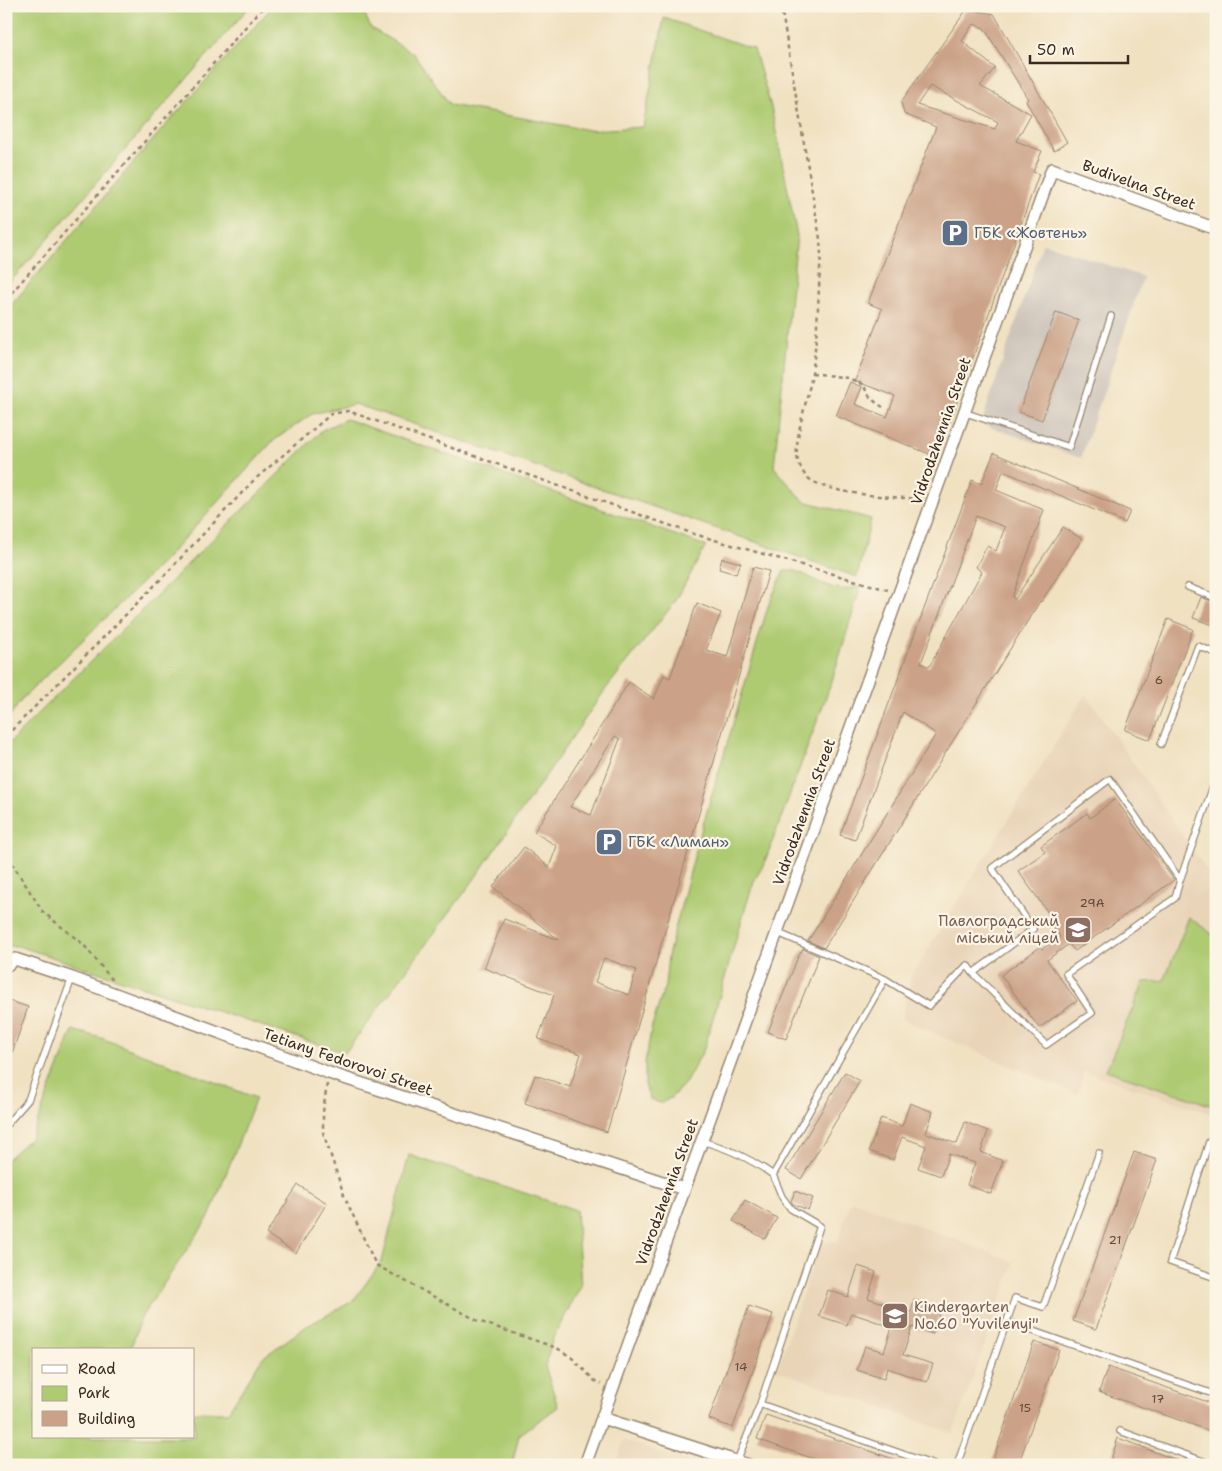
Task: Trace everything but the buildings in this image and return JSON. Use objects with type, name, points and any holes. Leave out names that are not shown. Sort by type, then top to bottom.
[{"type":"street","name":"Budivelna Street","points":[[1052,169],[1216,230]]},
{"type":"street","name":"Vidrodzhennia Street","points":[[585,1465],[1052,169]]},
{"type":"street","name":"Tetiany Fedorovoi Street","points":[[6,966],[15,959],[72,978],[330,1073],[684,1189]]},
{"type":"street","points":[[602,1418],[743,1463]]},
{"type":"lane","points":[[963,412],[1069,446],[1111,316]]},
{"type":"lane","points":[[1188,588],[1216,598]]},
{"type":"lane","points":[[1162,744],[1198,646],[1216,653]]},
{"type":"lane","points":[[776,932],[885,979],[929,1006],[967,965],[1046,1045],[1092,1013],[1066,974],[1174,898],[1216,778]]},
{"type":"lane","points":[[973,973],[1033,929],[992,868],[1110,779],[1180,880]]},
{"type":"lane","points":[[6,1125],[28,1100],[72,978]]},
{"type":"lane","points":[[773,1175],[885,979]]},
{"type":"lane","points":[[701,1141],[733,1150],[759,1165],[773,1175],[782,1197],[791,1209],[820,1226],[760,1404],[743,1463]]},
{"type":"lane","points":[[1209,1142],[1170,1262],[1216,1278]]},
{"type":"lane","points":[[957,1465],[1015,1298],[1044,1307],[1099,1153]]},
{"type":"lane","points":[[1007,1322],[1216,1396]]},
{"type":"lane","points":[[760,1404],[934,1465]]},
{"type":"lane","points":[[1120,1431],[1214,1465]]},
{"type":"path","points":[[6,299],[264,6]]},
{"type":"path","points":[[781,6],[820,239],[821,255],[812,373],[797,455],[800,466],[807,477],[818,484],[838,490],[932,501]]},
{"type":"path","points":[[812,373],[848,378],[864,385],[872,401],[883,407]]},
{"type":"path","points":[[6,736],[162,578],[253,481],[331,414],[348,412],[694,534],[900,593]]},
{"type":"path","points":[[6,857],[43,912],[82,944],[113,980],[114,994]]},
{"type":"path","points":[[330,1073],[323,1112],[323,1132],[345,1198],[376,1265],[478,1320],[557,1348],[580,1364],[595,1381],[612,1388]]},
{"type":"shaded area","points":[[1043,243],[1143,277],[1081,458],[981,424]]},
{"type":"shaded area","name":"Павлоградський міський ліцей","points":[[1086,694],[1216,884],[1216,1115],[1084,1071],[1078,1095],[902,1019],[911,977]]},
{"type":"shaded area","name":"Kindergarten No.60 \"Yuvilenyi\"","points":[[851,1200],[1014,1262],[953,1433],[777,1370],[820,1243],[838,1241]]},
{"type":"shaded area","points":[[624,1440],[694,1465],[615,1465]]},
{"type":"green space","points":[[6,6],[250,6],[6,287]]},
{"type":"green space","points":[[273,6],[361,6],[371,28],[413,53],[450,105],[589,130],[643,127],[664,18],[754,49],[771,107],[797,235],[774,467],[804,501],[871,519],[857,577],[355,404],[312,414],[273,441],[162,563],[23,698],[6,721],[6,311],[164,127]]},
{"type":"green space","points":[[346,419],[706,546],[675,602],[605,690],[473,881],[345,1053],[18,946],[6,946],[6,746],[322,430]]},
{"type":"green space","points":[[793,570],[834,588],[846,589],[861,586],[832,681],[764,864],[754,881],[704,1049],[686,1082],[671,1098],[660,1103],[650,1099],[645,1085],[645,1062],[652,1026],[665,986],[668,956],[699,838],[769,603],[784,571]]},
{"type":"green space","points":[[1189,917],[1216,937],[1216,1107],[1106,1070],[1144,982],[1164,981]]},
{"type":"green space","points":[[73,1030],[104,1039],[256,1098],[209,1217],[142,1316],[131,1348],[32,1348],[32,1438],[195,1438],[195,1412],[228,1412],[262,1358],[307,1326],[353,1301],[382,1261],[409,1155],[576,1210],[581,1286],[553,1338],[545,1366],[558,1407],[519,1435],[512,1465],[6,1465],[6,1160],[31,1138]]},
{"type":"place","name":"ГБК «Жовтень»","points":[[955,233]]},
{"type":"place","name":"ГБК «Лиман»","points":[[609,842]]},
{"type":"place","name":"Павлоградський міський ліцей","points":[[1078,930]]},
{"type":"place","name":"Kindergarten No.60 \"Yuvilenyi\"","points":[[895,1316]]}]
